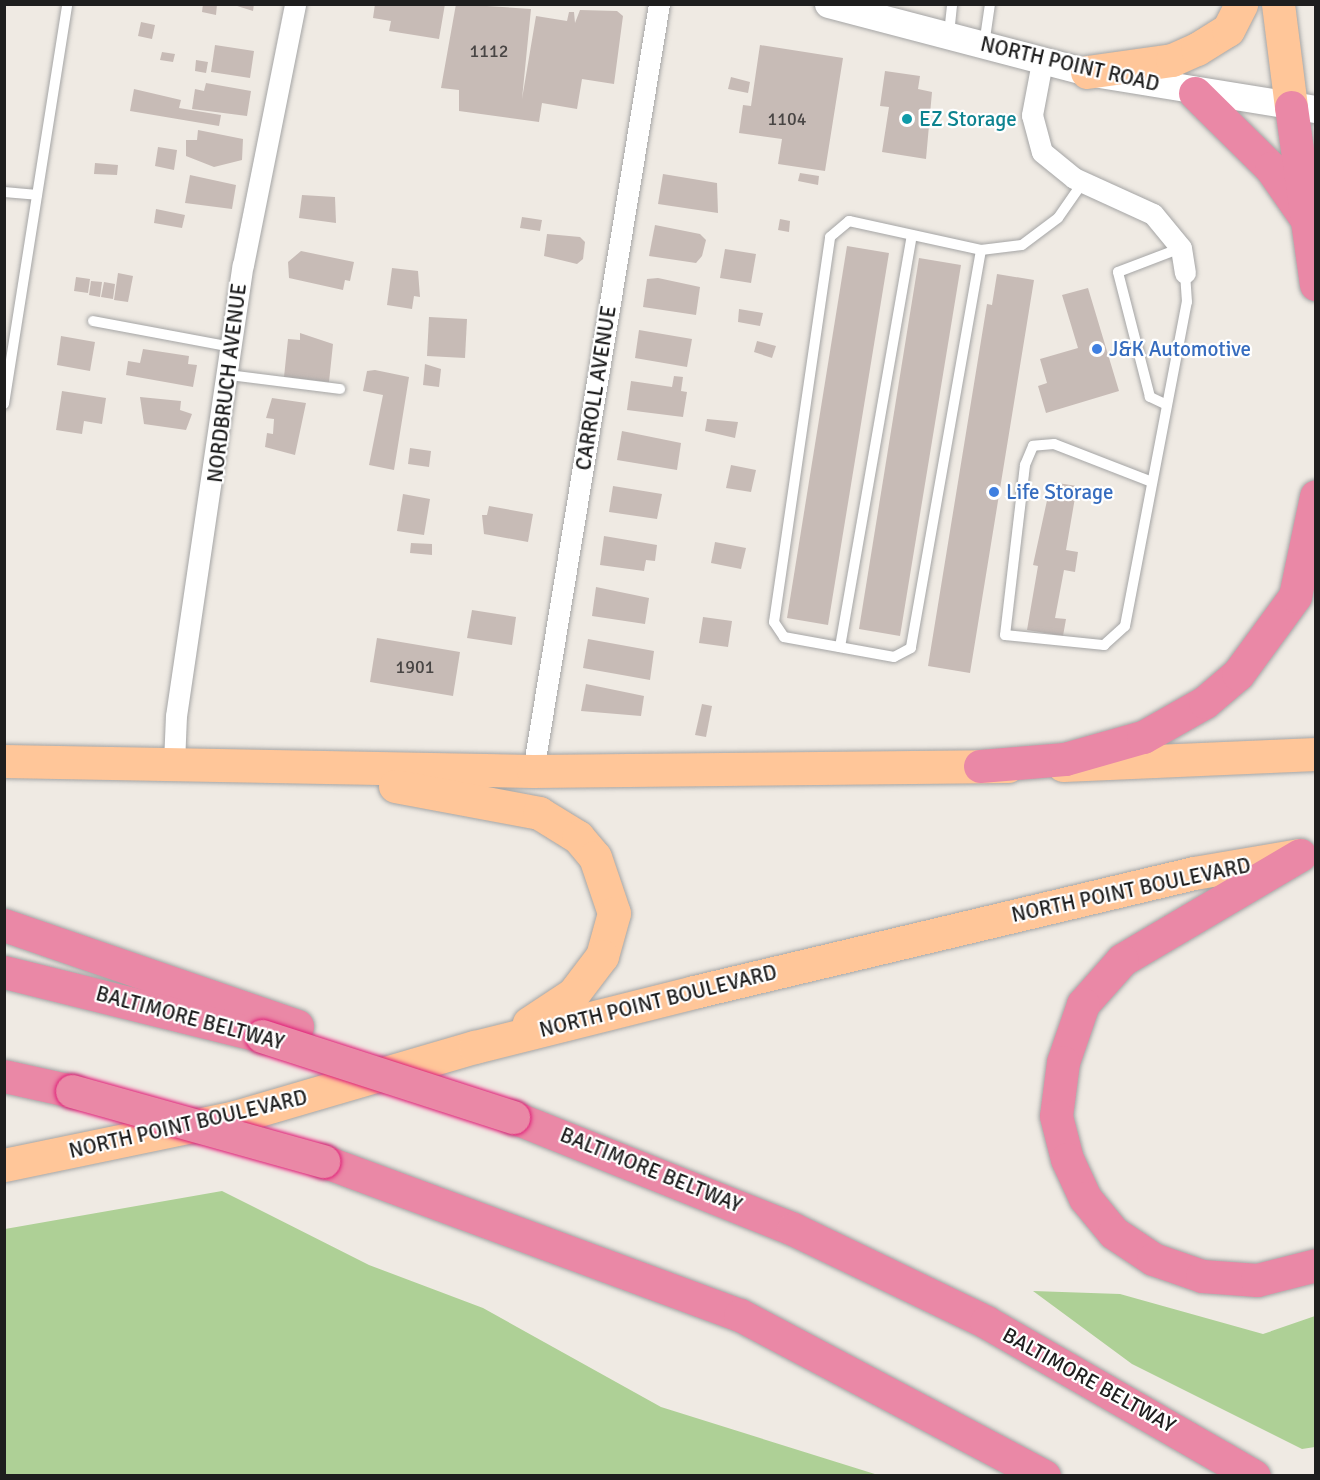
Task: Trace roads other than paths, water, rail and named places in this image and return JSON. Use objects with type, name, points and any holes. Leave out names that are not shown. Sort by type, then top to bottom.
[{"type":"highway","points":[[1195,93],[1271,168],[1307,218]]},
{"type":"highway","points":[[1303,108],[1307,218],[1316,284]]},
{"type":"highway","points":[[980,766],[1065,759],[1143,737],[1213,695],[1270,637],[1294,596],[1316,496]]},
{"type":"highway","points":[[1308,853],[1122,960],[1083,1005],[1063,1062],[1056,1116],[1067,1159],[1086,1198],[1114,1233],[1153,1259],[1202,1276],[1257,1280],[1316,1265]]},
{"type":"highway","points":[[4,925],[297,1026],[513,1116]]},
{"type":"highway","name":"BALTIMORE BELTWAY","points":[[4,972],[262,1036],[513,1116],[793,1229],[986,1322],[1187,1435],[1254,1476]]},
{"type":"highway","points":[[4,1078],[72,1091],[322,1161],[584,1253],[740,1315],[1001,1463]]},
{"type":"highway","points":[[584,1253],[964,1455],[1044,1476]]},
{"type":"main road","points":[[1088,72],[1172,60],[1197,50],[1228,30],[1241,4]]},
{"type":"main road","points":[[1278,4],[1303,108]]},
{"type":"main road","points":[[4,761],[533,771],[980,766],[1306,755]]},
{"type":"main road","points":[[286,768],[539,813],[578,837],[595,857],[614,913],[602,956],[573,994],[548,1015],[475,1047]]},
{"type":"main road","name":"NORTH POINT BOULEVARD","points":[[4,1165],[235,1117],[475,1047],[1194,873],[1308,853]]},
{"type":"street","name":"NORDBRUCH AVENUE","points":[[174,763],[176,716],[229,375],[243,265],[295,4]]},
{"type":"street","name":"CARROLL AVENUE","points":[[533,771],[659,4]]},
{"type":"street","name":"NORTH POINT ROAD","points":[[838,5],[949,34],[1042,62],[1195,93],[1303,108]]},
{"type":"street","points":[[1042,62],[1032,115],[1037,142],[1055,167],[1153,214],[1181,248],[1185,273]]},
{"type":"lane","points":[[4,404],[67,4]]},
{"type":"lane","points":[[949,34],[952,4]]},
{"type":"lane","points":[[984,45],[990,4]]},
{"type":"lane","points":[[981,250],[910,648],[894,657],[784,637],[774,622],[830,237],[849,221],[981,250],[1022,245],[1058,219],[1083,182]]},
{"type":"lane","points":[[4,192],[37,195]]},
{"type":"lane","points":[[840,647],[912,235]]},
{"type":"lane","points":[[1165,404],[1150,397],[1118,272],[1181,248]]},
{"type":"lane","points":[[1152,482],[1054,444],[1033,446],[1025,465],[1005,635],[1104,645],[1125,626],[1186,302],[1185,273]]},
{"type":"lane","points":[[93,321],[232,347]]},
{"type":"lane","points":[[229,375],[340,389]]},
{"type":"place","name":"EZ Storage","points":[[907,119]]},
{"type":"place","name":"J&K Automotive","points":[[1097,349]]},
{"type":"place","name":"Life Storage","points":[[994,492]]}]
